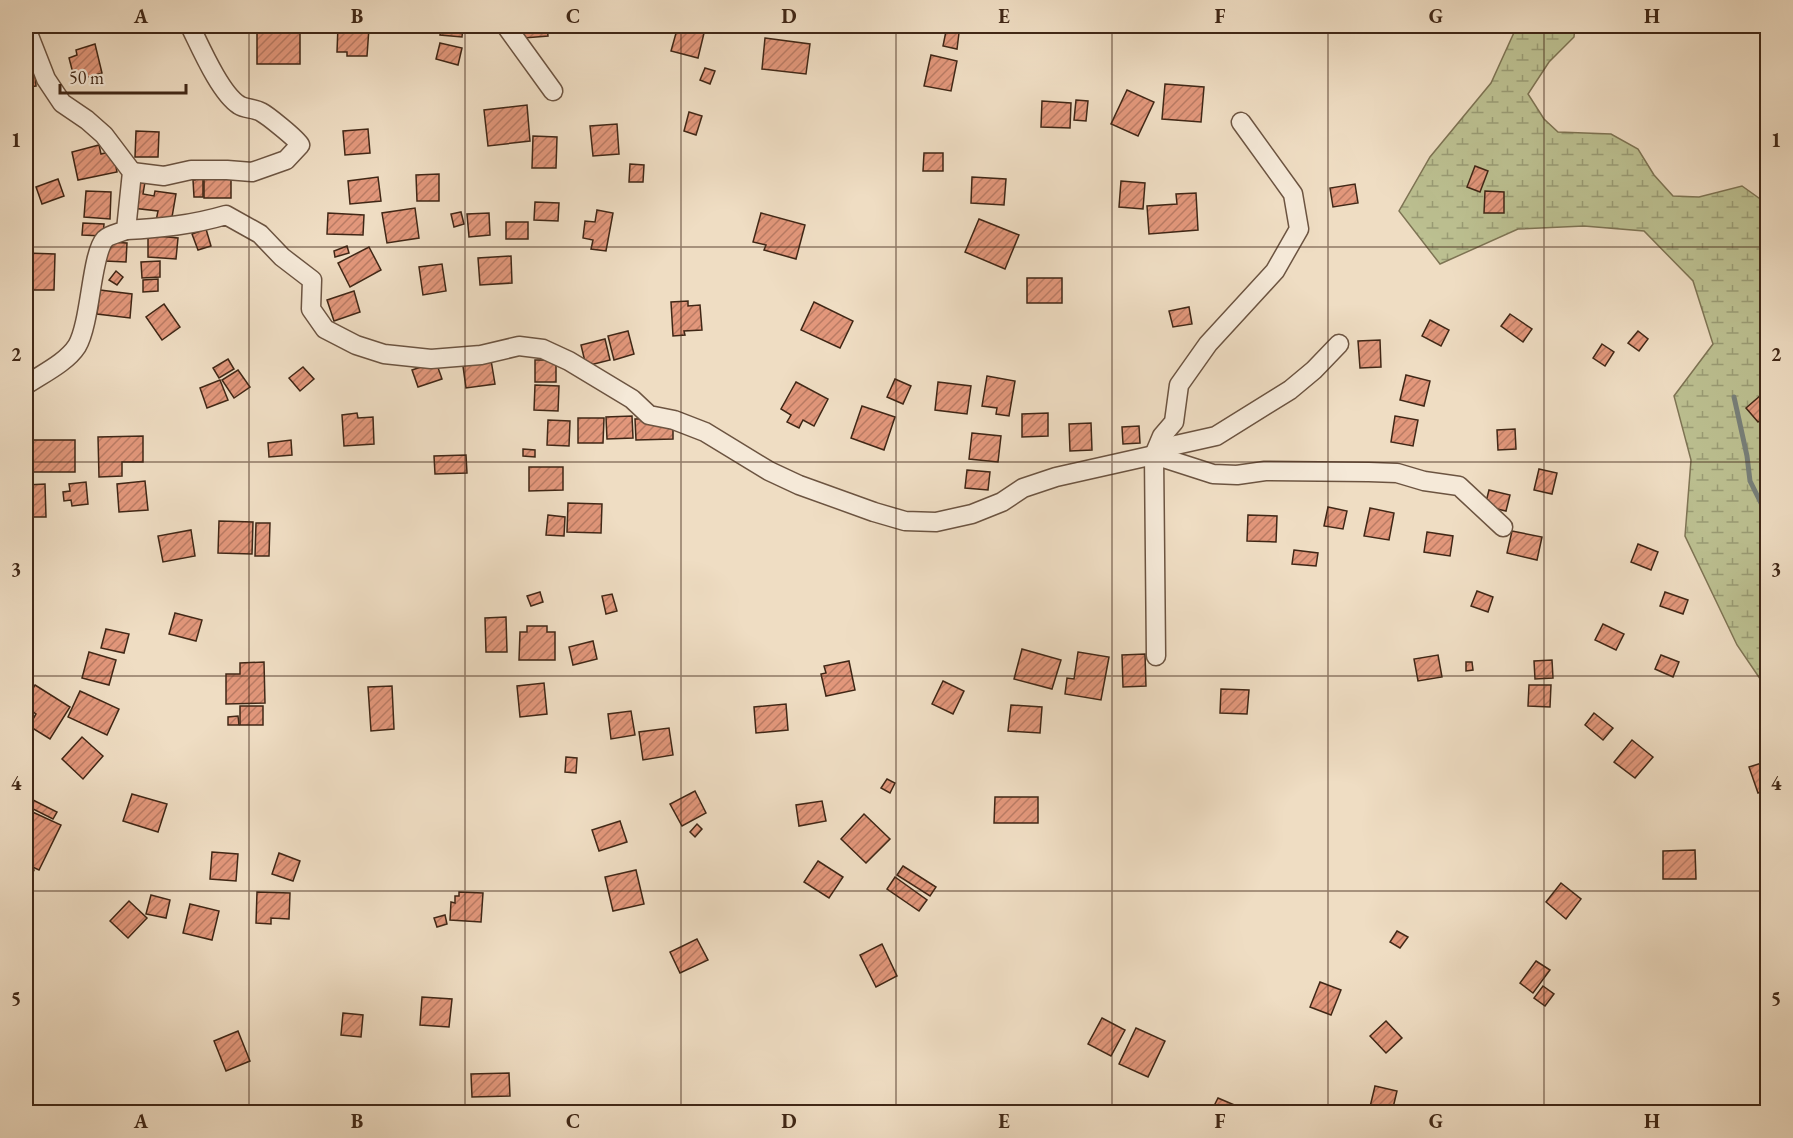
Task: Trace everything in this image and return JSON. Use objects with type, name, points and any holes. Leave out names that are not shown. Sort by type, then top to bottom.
[{"type":"street","points":[[132,172],[164,176],[191,170],[252,172],[286,160],[300,145],[296,138],[262,112],[239,106],[226,94],[190,26]]},
{"type":"street","points":[[506,26],[553,91]]},
{"type":"street","points":[[26,28],[46,79],[62,103],[104,135],[132,172],[126,230]]},
{"type":"street","points":[[1156,656],[1156,452],[1162,436],[1174,422],[1179,385],[1208,344],[1275,271],[1299,229],[1293,194],[1241,122]]},
{"type":"street","points":[[26,385],[62,362],[77,346],[89,305],[99,247],[106,237],[126,230],[170,228],[200,223],[226,215],[260,234],[282,257],[312,280],[311,309],[325,329],[356,345],[384,354],[431,359],[481,355],[519,346],[543,349],[569,361],[632,399],[650,415],[674,420],[705,432],[769,471],[799,485],[905,521],[936,522],[972,514],[1002,502],[1023,488],[1056,477],[1216,436],[1290,390],[1314,370],[1339,344]]},
{"type":"street","points":[[1156,452],[1214,474],[1237,475],[1265,471],[1379,472],[1397,473],[1424,481],[1459,486],[1503,527]]},
{"type":"green space","points":[[1517,26],[1575,26],[1574,37],[1549,62],[1528,94],[1544,119],[1558,132],[1611,134],[1638,149],[1654,175],[1673,196],[1699,197],[1742,186],[1763,201],[1768,208],[1767,689],[1737,645],[1685,536],[1691,460],[1674,396],[1713,344],[1693,281],[1644,231],[1584,226],[1518,229],[1440,264],[1399,211],[1430,157],[1491,83]]},
{"type":"building","points":[[338,26],[369,28],[367,56],[347,56],[347,52],[337,52]]},
{"type":"building","points":[[441,26],[463,26],[462,37],[440,35]]},
{"type":"building","points":[[523,26],[547,26],[548,36],[524,38]]},
{"type":"building","points":[[678,26],[705,29],[698,58],[671,51]]},
{"type":"building","points":[[1091,26],[1107,26],[1106,31],[1091,28]]},
{"type":"building","points":[[257,30],[300,30],[300,64],[257,64]]},
{"type":"building","points":[[946,31],[959,33],[957,49],[943,46]]},
{"type":"building","points":[[765,38],[810,44],[806,74],[762,69]]},
{"type":"building","points":[[440,43],[462,48],[458,65],[436,59]]},
{"type":"building","points":[[95,44],[102,73],[75,81],[69,58],[77,55],[76,50]]},
{"type":"building","points":[[931,55],[957,61],[951,91],[924,86]]},
{"type":"building","points":[[34,62],[36,86],[26,87],[26,63]]},
{"type":"building","points":[[705,68],[715,71],[710,84],[700,80]]},
{"type":"building","points":[[1165,84],[1204,87],[1201,122],[1162,119]]},
{"type":"building","points":[[1127,90],[1154,102],[1138,136],[1111,124]]},
{"type":"building","points":[[1076,100],[1088,101],[1086,121],[1074,120]]},
{"type":"building","points":[[1042,101],[1071,103],[1070,128],[1041,127]]},
{"type":"building","points":[[527,105],[530,141],[488,146],[484,110]]},
{"type":"building","points":[[689,112],[702,116],[696,135],[684,131]]},
{"type":"building","points":[[617,124],[619,154],[593,156],[590,126]]},
{"type":"building","points":[[368,129],[370,153],[345,155],[343,131]]},
{"type":"building","points":[[136,131],[159,132],[158,157],[135,157]]},
{"type":"building","points":[[533,136],[557,137],[556,168],[532,168]]},
{"type":"building","points":[[99,145],[101,154],[113,151],[117,172],[78,180],[72,152]]},
{"type":"building","points":[[924,153],[943,153],[943,171],[923,171]]},
{"type":"building","points":[[630,164],[644,165],[643,182],[629,182]]},
{"type":"building","points":[[1475,166],[1488,171],[1480,192],[1467,187]]},
{"type":"building","points":[[204,173],[231,173],[231,198],[204,198]]},
{"type":"building","points":[[439,174],[439,201],[417,201],[416,175]]},
{"type":"building","points":[[195,175],[203,175],[203,197],[194,197]]},
{"type":"building","points":[[378,177],[381,201],[350,204],[348,181]]},
{"type":"building","points":[[972,177],[1006,179],[1004,205],[971,203]]},
{"type":"building","points":[[58,179],[64,196],[42,204],[36,187]]},
{"type":"building","points":[[136,181],[145,182],[143,194],[154,196],[155,191],[176,194],[171,223],[156,221],[158,211],[132,208]]},
{"type":"building","points":[[1121,181],[1145,183],[1143,209],[1119,207]]},
{"type":"building","points":[[1355,184],[1358,203],[1333,207],[1330,188]]},
{"type":"building","points":[[86,191],[111,192],[110,219],[84,217]]},
{"type":"building","points":[[1485,191],[1504,192],[1504,213],[1484,213]]},
{"type":"building","points":[[1196,193],[1198,230],[1149,234],[1147,206],[1177,204],[1176,194]]},
{"type":"building","points":[[535,202],[559,203],[558,221],[534,220]]},
{"type":"building","points":[[415,208],[419,238],[387,243],[382,213]]},
{"type":"building","points":[[597,210],[613,213],[606,251],[591,249],[593,240],[583,238],[585,221],[595,222]]},
{"type":"building","points":[[461,212],[464,224],[454,227],[451,214]]},
{"type":"building","points":[[328,213],[364,215],[363,235],[327,234]]},
{"type":"building","points":[[489,213],[490,235],[469,237],[467,214]]},
{"type":"building","points":[[761,213],[805,225],[796,259],[764,250],[766,245],[753,242]]},
{"type":"building","points":[[979,219],[1019,235],[1005,269],[965,252]]},
{"type":"building","points":[[506,222],[528,222],[528,239],[506,239]]},
{"type":"building","points":[[83,223],[104,224],[103,236],[82,235]]},
{"type":"building","points":[[206,229],[211,246],[198,250],[192,234]]},
{"type":"building","points":[[148,235],[178,238],[176,259],[148,257]]},
{"type":"building","points":[[106,242],[127,243],[126,262],[105,261]]},
{"type":"building","points":[[347,246],[349,253],[335,257],[334,251]]},
{"type":"building","points":[[369,247],[381,270],[350,287],[338,263]]},
{"type":"building","points":[[26,253],[55,254],[54,290],[26,290]]},
{"type":"building","points":[[511,256],[512,283],[480,285],[478,258]]},
{"type":"building","points":[[160,261],[160,277],[142,278],[141,262]]},
{"type":"building","points":[[442,264],[446,291],[423,295],[419,267]]},
{"type":"building","points":[[116,271],[123,277],[117,285],[109,280]]},
{"type":"building","points":[[1027,278],[1062,278],[1062,303],[1027,303]]},
{"type":"building","points":[[158,279],[158,291],[143,292],[143,280]]},
{"type":"building","points":[[100,290],[132,294],[130,318],[97,314]]},
{"type":"building","points":[[354,291],[360,312],[334,321],[327,300]]},
{"type":"building","points":[[688,301],[688,306],[700,305],[702,330],[684,331],[685,335],[673,336],[671,302]]},
{"type":"building","points":[[814,302],[853,321],[840,348],[801,330]]},
{"type":"building","points":[[164,304],[180,327],[162,340],[146,317]]},
{"type":"building","points":[[1189,307],[1192,324],[1173,327],[1169,311]]},
{"type":"building","points":[[1510,314],[1532,329],[1523,342],[1501,326]]},
{"type":"building","points":[[1430,320],[1449,330],[1441,346],[1422,336]]},
{"type":"building","points":[[628,331],[634,354],[614,360],[608,336]]},
{"type":"building","points":[[1638,331],[1648,339],[1639,351],[1628,343]]},
{"type":"building","points":[[605,339],[610,360],[586,366],[581,345]]},
{"type":"building","points":[[1380,340],[1381,367],[1360,368],[1358,341]]},
{"type":"building","points":[[1602,344],[1614,352],[1605,366],[1593,358]]},
{"type":"building","points":[[490,354],[495,384],[466,388],[462,359]]},
{"type":"building","points":[[228,359],[234,369],[219,378],[213,368]]},
{"type":"building","points":[[535,360],[556,360],[556,382],[535,382]]},
{"type":"building","points":[[436,362],[442,379],[418,387],[412,370]]},
{"type":"building","points":[[303,367],[314,379],[300,391],[289,378]]},
{"type":"building","points":[[238,370],[250,387],[234,398],[222,380]]},
{"type":"building","points":[[1406,375],[1430,381],[1424,406],[1400,400]]},
{"type":"building","points":[[987,376],[1015,381],[1009,416],[996,414],[997,408],[982,406]]},
{"type":"building","points":[[895,379],[911,386],[903,404],[887,397]]},
{"type":"building","points":[[220,380],[228,400],[207,408],[200,388]]},
{"type":"building","points":[[796,382],[828,399],[814,426],[803,420],[799,428],[787,422],[791,415],[781,409]]},
{"type":"building","points":[[938,382],[971,386],[967,414],[935,410]]},
{"type":"building","points":[[535,385],[559,386],[558,411],[534,410]]},
{"type":"building","points":[[1761,395],[1768,402],[1768,414],[1758,422],[1746,408]]},
{"type":"building","points":[[862,406],[895,417],[884,450],[851,438]]},
{"type":"building","points":[[357,413],[358,418],[373,417],[374,444],[344,446],[342,415]]},
{"type":"building","points":[[1048,413],[1048,436],[1022,437],[1022,414]]},
{"type":"building","points":[[632,416],[633,438],[607,439],[606,417]]},
{"type":"building","points":[[1395,416],[1418,420],[1413,446],[1391,442]]},
{"type":"building","points":[[578,418],[604,418],[603,443],[578,443]]},
{"type":"building","points":[[673,418],[673,439],[636,440],[635,419]]},
{"type":"building","points":[[548,420],[570,421],[569,446],[547,445]]},
{"type":"building","points":[[1091,423],[1092,450],[1070,451],[1069,424]]},
{"type":"building","points":[[1139,426],[1140,443],[1123,444],[1122,427]]},
{"type":"building","points":[[1515,429],[1516,449],[1498,450],[1497,430]]},
{"type":"building","points":[[972,433],[1001,436],[998,462],[969,459]]},
{"type":"building","points":[[143,436],[143,462],[122,462],[122,476],[99,477],[98,437]]},
{"type":"building","points":[[26,440],[75,440],[75,472],[26,472]]},
{"type":"building","points":[[291,440],[292,455],[269,457],[268,443]]},
{"type":"building","points":[[523,449],[535,450],[535,457],[523,456]]},
{"type":"building","points":[[466,455],[467,473],[435,474],[434,456]]},
{"type":"building","points":[[529,467],[563,467],[563,490],[529,491]]},
{"type":"building","points":[[1539,469],[1557,473],[1552,494],[1534,490]]},
{"type":"building","points":[[967,470],[990,472],[988,490],[965,488]]},
{"type":"building","points":[[145,481],[148,510],[119,512],[117,484]]},
{"type":"building","points":[[86,482],[88,504],[72,506],[71,500],[64,501],[63,492],[70,491],[69,484]]},
{"type":"building","points":[[45,484],[46,517],[26,517],[26,485]]},
{"type":"building","points":[[1489,490],[1510,495],[1506,511],[1485,506]]},
{"type":"building","points":[[568,503],[602,504],[601,533],[567,532]]},
{"type":"building","points":[[1328,507],[1347,511],[1343,529],[1324,526]]},
{"type":"building","points":[[1370,508],[1394,513],[1389,540],[1364,536]]},
{"type":"building","points":[[548,515],[565,517],[564,536],[546,535]]},
{"type":"building","points":[[1248,515],[1277,516],[1276,542],[1247,541]]},
{"type":"building","points":[[219,521],[253,522],[252,554],[218,553]]},
{"type":"building","points":[[256,523],[270,523],[269,556],[255,556]]},
{"type":"building","points":[[191,530],[195,556],[163,562],[158,536]]},
{"type":"building","points":[[1512,531],[1542,537],[1537,560],[1507,553]]},
{"type":"building","points":[[1427,532],[1453,536],[1450,556],[1424,552]]},
{"type":"building","points":[[1638,544],[1658,552],[1651,570],[1631,562]]},
{"type":"building","points":[[1294,550],[1318,553],[1316,566],[1292,564]]},
{"type":"building","points":[[1477,591],[1493,597],[1488,612],[1471,606]]},
{"type":"building","points":[[540,592],[543,602],[531,606],[527,596]]},
{"type":"building","points":[[1665,592],[1688,600],[1683,614],[1660,606]]},
{"type":"building","points":[[612,594],[617,611],[606,614],[602,596]]},
{"type":"building","points":[[175,613],[202,620],[196,641],[169,634]]},
{"type":"building","points":[[506,617],[507,652],[486,652],[485,618]]},
{"type":"building","points":[[1603,624],[1624,634],[1616,650],[1595,640]]},
{"type":"building","points":[[527,626],[547,626],[547,632],[555,632],[555,660],[519,660],[520,632],[527,632]]},
{"type":"building","points":[[106,629],[129,634],[124,653],[101,648]]},
{"type":"building","points":[[593,641],[597,659],[573,665],[569,647]]},
{"type":"building","points":[[1022,649],[1061,660],[1052,689],[1014,679]]},
{"type":"building","points":[[89,652],[116,660],[109,685],[82,678]]},
{"type":"building","points":[[1078,652],[1109,657],[1101,700],[1065,694],[1067,678],[1074,679]]},
{"type":"building","points":[[1145,654],[1146,686],[1123,687],[1122,655]]},
{"type":"building","points":[[1438,655],[1442,677],[1418,681],[1414,659]]},
{"type":"building","points":[[1661,655],[1679,662],[1673,677],[1655,669]]},
{"type":"building","points":[[1552,660],[1553,678],[1535,679],[1534,661]]},
{"type":"building","points":[[849,661],[855,690],[826,696],[821,674],[826,673],[824,666]]},
{"type":"building","points":[[264,662],[265,703],[226,704],[226,674],[240,674],[240,663]]},
{"type":"building","points":[[1466,662],[1472,662],[1473,670],[1466,671]]},
{"type":"building","points":[[26,677],[33,682],[26,695]]},
{"type":"building","points":[[943,681],[964,691],[953,714],[932,704]]},
{"type":"building","points":[[544,683],[547,714],[520,717],[517,686]]},
{"type":"building","points":[[35,685],[70,707],[50,739],[29,726],[36,714],[26,707],[26,701]]},
{"type":"building","points":[[1529,685],[1551,685],[1550,707],[1528,706]]},
{"type":"building","points":[[392,686],[394,729],[371,731],[368,687]]},
{"type":"building","points":[[1221,689],[1249,690],[1247,714],[1220,713]]},
{"type":"building","points":[[80,691],[119,709],[107,735],[68,717]]},
{"type":"building","points":[[786,704],[788,730],[756,733],[754,707]]},
{"type":"building","points":[[1011,705],[1042,707],[1040,733],[1008,731]]},
{"type":"building","points":[[240,706],[263,706],[263,725],[240,725]]},
{"type":"building","points":[[631,711],[635,735],[611,739],[608,714]]},
{"type":"building","points":[[1594,713],[1613,728],[1603,740],[1585,725]]},
{"type":"building","points":[[238,716],[239,725],[228,725],[228,717]]},
{"type":"building","points":[[669,728],[673,755],[643,760],[639,732]]},
{"type":"building","points":[[82,737],[103,756],[83,779],[62,759]]},
{"type":"building","points":[[1632,740],[1653,757],[1635,778],[1614,762]]},
{"type":"building","points":[[566,757],[577,758],[576,773],[565,772]]},
{"type":"building","points":[[1768,761],[1768,789],[1758,793],[1749,767]]},
{"type":"building","points":[[887,779],[895,783],[890,793],[881,788]]},
{"type":"building","points":[[695,791],[706,813],[682,826],[670,804]]},
{"type":"building","points":[[132,794],[167,804],[158,832],[123,821]]},
{"type":"building","points":[[995,797],[1038,797],[1038,823],[994,823]]},
{"type":"building","points":[[33,800],[57,812],[53,819],[29,807]]},
{"type":"building","points":[[822,801],[826,821],[799,826],[796,805]]},
{"type":"building","points":[[26,809],[61,825],[39,870],[26,864]]},
{"type":"building","points":[[864,814],[890,839],[866,863],[841,839]]},
{"type":"building","points":[[620,821],[627,842],[599,851],[592,830]]},
{"type":"building","points":[[697,824],[702,829],[695,837],[690,832]]},
{"type":"building","points":[[1695,850],[1696,879],[1663,879],[1663,851]]},
{"type":"building","points":[[212,852],[238,854],[236,881],[210,879]]},
{"type":"building","points":[[279,853],[300,861],[293,881],[272,874]]},
{"type":"building","points":[[818,861],[843,877],[829,898],[804,882]]},
{"type":"building","points":[[26,866],[34,870],[29,881],[26,880]]},
{"type":"building","points":[[903,866],[936,887],[930,896],[897,875]]},
{"type":"building","points":[[636,870],[644,904],[613,911],[605,877]]},
{"type":"building","points":[[895,877],[927,900],[919,911],[887,889]]},
{"type":"building","points":[[1561,883],[1581,899],[1566,919],[1546,902]]},
{"type":"building","points":[[257,892],[290,893],[289,919],[271,918],[271,924],[256,923]]},
{"type":"building","points":[[459,892],[483,893],[481,922],[450,920],[451,902],[455,903],[455,896],[459,896]]},
{"type":"building","points":[[151,895],[170,900],[166,918],[146,914]]},
{"type":"building","points":[[129,901],[147,918],[128,938],[110,921]]},
{"type":"building","points":[[190,904],[219,911],[212,940],[183,933]]},
{"type":"building","points":[[445,915],[447,924],[437,927],[434,918]]},
{"type":"building","points":[[1397,931],[1408,937],[1400,948],[1390,942]]},
{"type":"building","points":[[697,939],[708,960],[680,973],[670,952]]},
{"type":"building","points":[[882,944],[897,976],[876,987],[860,955]]},
{"type":"building","points":[[1536,961],[1550,970],[1533,993],[1520,983]]},
{"type":"building","points":[[1320,982],[1341,990],[1331,1015],[1310,1007]]},
{"type":"building","points":[[1543,986],[1554,994],[1545,1006],[1534,998]]},
{"type":"building","points":[[422,997],[452,999],[449,1027],[420,1025]]},
{"type":"building","points":[[343,1013],[363,1015],[361,1037],[341,1035]]},
{"type":"building","points":[[1102,1018],[1125,1030],[1111,1056],[1088,1044]]},
{"type":"building","points":[[1386,1021],[1402,1038],[1386,1053],[1370,1036]]},
{"type":"building","points":[[1136,1028],[1165,1041],[1148,1077],[1119,1064]]},
{"type":"building","points":[[238,1031],[250,1061],[226,1071],[214,1041]]},
{"type":"building","points":[[509,1073],[510,1096],[472,1097],[471,1074]]},
{"type":"building","points":[[1375,1086],[1397,1091],[1392,1112],[1369,1111]]},
{"type":"building","points":[[1218,1098],[1239,1107],[1237,1112],[1211,1112]]},
{"type":"waterway","points":[[1734,397],[1750,481],[1768,517]]}]
